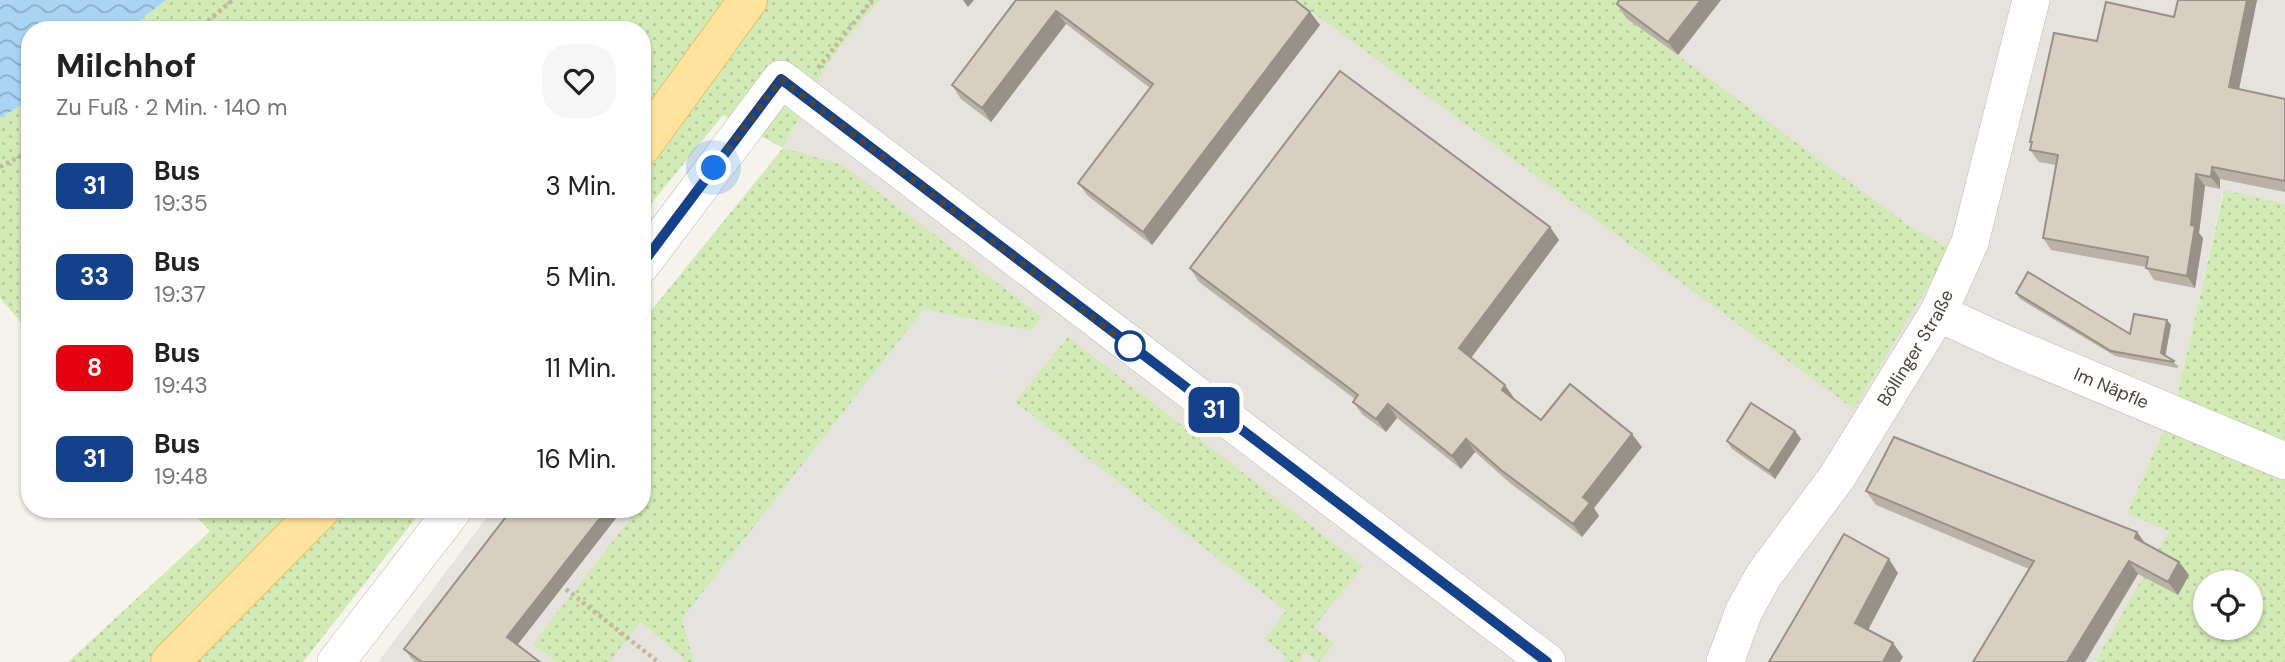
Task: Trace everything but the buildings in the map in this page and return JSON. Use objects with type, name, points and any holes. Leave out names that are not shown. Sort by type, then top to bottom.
[{"type":"main road","points":[[651,134],[748,0]]},
{"type":"main road","points":[[170,662],[312,518]]},
{"type":"main road","points":[[158,662],[212,618]]},
{"type":"street","name":"Böllinger Straße","points":[[1725,662],[1744,611],[1764,575],[1837,477],[1938,313],[1970,242],[2031,0]]},
{"type":"street","points":[[651,253],[789,86],[1547,662]]},
{"type":"street","name":"Im Näpfle","points":[[1938,313],[2285,461]]},
{"type":"street","points":[[336,662],[447,518]]},
{"type":"path","points":[[208,21],[233,0]]},
{"type":"path","points":[[789,86],[872,0]]},
{"type":"path","points":[[0,167],[21,156]]},
{"type":"path","points":[[566,589],[658,662]]},
{"type":"shaded area","points":[[880,0],[2285,0],[2285,204],[2223,191],[2175,405],[2127,513],[2170,530],[2095,662],[378,662],[486,518],[651,518],[651,311],[783,148],[828,62]]},
{"type":"shaded area","points":[[924,309],[1031,331],[990,383],[1286,611],[1264,639],[1287,657],[1283,662],[694,662],[682,619]]},
{"type":"green space","points":[[166,0],[880,0],[828,62],[783,148],[723,115],[651,204],[651,21],[139,21]]},
{"type":"green space","points":[[1296,0],[1632,0],[1627,18],[1909,226],[1950,249],[1854,409]]},
{"type":"green space","points":[[21,105],[21,322],[0,298],[0,118]]},
{"type":"green space","points":[[783,148],[843,165],[1042,317],[1031,331],[924,309],[682,619],[694,662],[687,662],[641,622],[609,662],[556,662],[533,644],[631,518],[651,518],[651,311]]},
{"type":"green space","points":[[2224,190],[2285,204],[2285,449],[2175,405]]},
{"type":"green space","points":[[1068,337],[1363,566],[1314,627],[1334,643],[1319,662],[1305,652],[1298,662],[1283,662],[1286,657],[1263,639],[1286,611],[1015,402]]},
{"type":"green space","points":[[2167,423],[2285,472],[2285,662],[2095,662],[2169,531],[2127,513]]},
{"type":"green space","points":[[198,518],[416,518],[303,662],[68,662],[210,531]]},
{"type":"water","points":[[0,0],[166,0],[139,21],[21,21],[21,105],[0,118]]},
{"type":"bus line","name":"31","points":[[651,252],[781,79],[1547,662]]},
{"type":"route","points":[[714,168],[781,79],[1130,346]]}]
